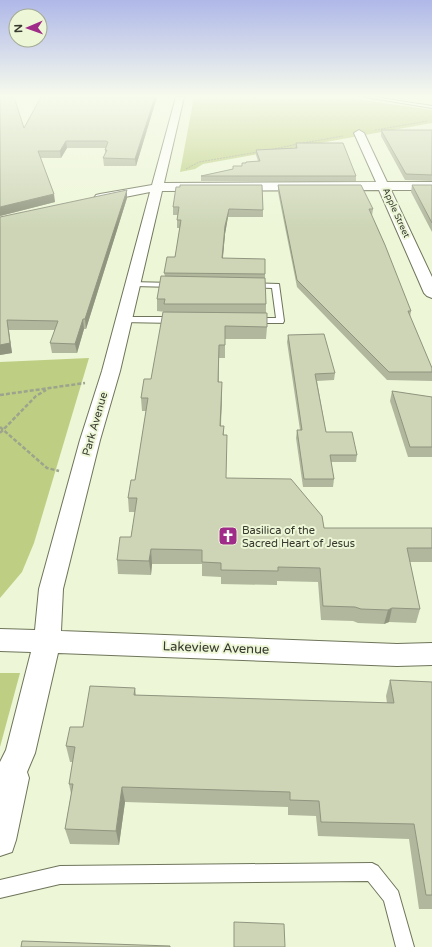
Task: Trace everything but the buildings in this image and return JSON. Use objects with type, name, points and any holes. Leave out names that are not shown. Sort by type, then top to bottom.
[{"type":"street","name":"Park Avenue","points":[[0,840],[47,642],[51,589],[109,379],[168,141]]},
{"type":"street","name":"Apple Street","points":[[363,141],[432,293]]},
{"type":"street","points":[[86,201],[171,186],[432,186]]},
{"type":"street","name":"Lakeview Avenue","points":[[0,640],[397,655],[432,654]]},
{"type":"street","name":"Park Avenue","points":[[0,794],[20,753]]},
{"type":"lane","points":[[132,284],[180,285]]},
{"type":"lane","points":[[241,321],[280,321],[276,286],[244,285]]},
{"type":"lane","points":[[124,320],[186,320]]},
{"type":"lane","points":[[0,889],[60,875],[372,872],[392,897],[405,947]]},
{"type":"path","points":[[267,150],[315,141]]},
{"type":"path","points":[[183,171],[199,162],[259,151]]},
{"type":"path","points":[[0,395],[109,379]]},
{"type":"path","points":[[0,433],[36,396],[49,388]]},
{"type":"path","points":[[0,427],[47,468],[81,477]]},
{"type":"green space","points":[[186,141],[330,141],[203,164],[195,169],[180,172]]},
{"type":"green space","points":[[89,358],[34,543],[22,572],[0,598],[0,362]]},
{"type":"green space","points":[[0,673],[20,673],[0,747]]},
{"type":"place","name":"Basilica of the Sacred Heart of Jesus","points":[[228,536]]}]
